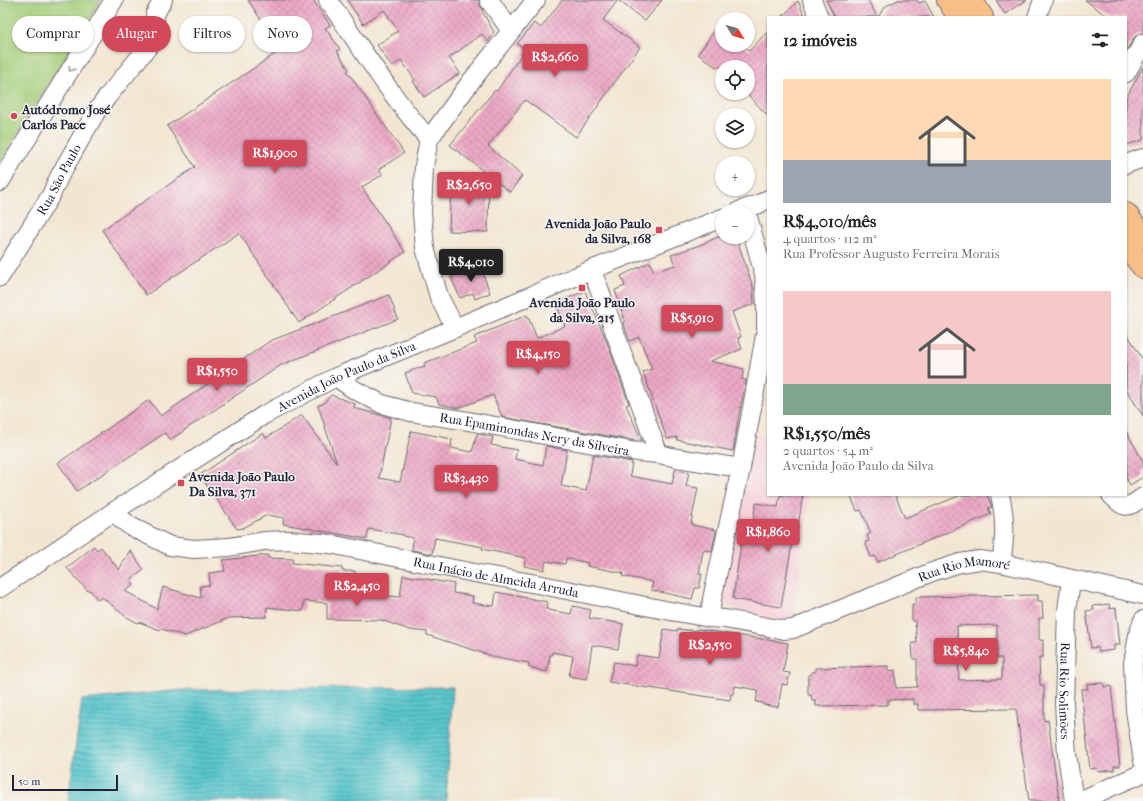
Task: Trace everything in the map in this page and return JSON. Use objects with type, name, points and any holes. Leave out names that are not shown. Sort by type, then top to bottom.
[{"type":"main road","points":[[948,0],[958,16]]},
{"type":"main road","points":[[971,0],[981,16]]},
{"type":"main road","points":[[1127,215],[1143,237]]},
{"type":"main road","points":[[1127,246],[1143,267]]},
{"type":"street","points":[[0,182],[114,0]]},
{"type":"street","name":"Rua Sāo Paulo","points":[[0,277],[50,195],[96,112],[107,96],[148,47],[155,28],[155,14],[163,0]]},
{"type":"street","points":[[328,0],[392,93],[429,138]]},
{"type":"street","points":[[489,0],[511,31]]},
{"type":"street","points":[[455,328],[439,297],[425,248],[422,214],[424,166],[429,138],[472,80],[536,0]]},
{"type":"street","points":[[812,0],[819,16]]},
{"type":"street","points":[[1037,16],[1043,0]]},
{"type":"street","points":[[1127,71],[1143,43]]},
{"type":"street","points":[[1127,164],[1143,158]]},
{"type":"street","points":[[755,206],[767,200]]},
{"type":"street","name":"Avenida João Paulo da Silva","points":[[0,588],[113,512],[264,415],[336,377],[591,270],[715,221]]},
{"type":"street","points":[[710,618],[712,599],[741,468],[766,330],[764,274],[755,244]]},
{"type":"street","points":[[591,270],[599,288],[659,454]]},
{"type":"street","name":"Rua Epaminondas Nery da Silveira","points":[[336,377],[353,389],[382,404],[411,412],[637,452],[659,454],[741,468]]},
{"type":"street","points":[[1000,496],[1003,507],[1005,534],[1001,564]]},
{"type":"street","points":[[1112,496],[1122,505],[1126,506],[1130,506],[1143,497]]},
{"type":"street","name":"Rua Inácio de Almeida Arruda","points":[[113,512],[130,526],[170,546],[194,549],[229,547],[264,541],[290,540],[330,544],[665,610],[784,630],[793,629]]},
{"type":"street","name":"Rua Rio Mamoré","points":[[793,629],[939,570],[960,563],[980,560],[1143,595]]},
{"type":"street","name":"Rua Rio Solimões","points":[[1071,580],[1067,611],[1064,703],[1067,755],[1074,801]]},
{"type":"street","points":[[1143,620],[1138,635],[1133,663],[1135,710],[1143,761]]},
{"type":"street","points":[[1079,801],[1143,773]]},
{"type":"shaded area","points":[[755,432],[767,437],[767,496],[810,496],[793,619],[788,622],[729,607],[725,603],[722,595]]},
{"type":"green space","name":"Autódromo José Carlos Pace","points":[[0,0],[101,0],[91,16],[12,16],[12,52],[69,52],[0,162]]},
{"type":"water","points":[[453,687],[446,801],[68,801],[82,700],[182,690]]},
{"type":"building","points":[[248,0],[313,0],[330,25],[325,28],[340,49],[337,51],[349,70],[347,71],[404,153],[379,169],[382,175],[362,187],[405,252],[299,323],[239,233],[146,295],[102,230],[195,167],[167,126],[278,52],[312,52],[312,16],[259,16]]},
{"type":"building","points":[[347,0],[479,0],[480,6],[483,10],[482,11],[494,32],[488,42],[482,34],[449,58],[460,73],[424,97],[413,81],[415,80],[401,60],[392,67],[377,45],[398,31],[384,10],[363,24]]},
{"type":"building","points":[[562,0],[618,0],[603,20],[640,47],[576,137],[525,100],[488,146],[522,176],[510,192],[450,145],[495,90],[497,91],[525,49],[517,44],[534,23],[541,28]]},
{"type":"building","points":[[618,0],[662,0],[645,21]]},
{"type":"building","points":[[826,0],[868,0],[876,16],[834,16]]},
{"type":"building","points":[[898,0],[917,0],[919,3],[925,1],[933,16],[879,16],[886,6]]},
{"type":"building","points":[[996,0],[1027,0],[1005,14]]},
{"type":"building","points":[[1085,0],[1143,0],[1143,33],[1138,34],[1134,38],[1127,49],[1127,16],[1107,16]]},
{"type":"building","points":[[798,1],[805,16],[783,16]]},
{"type":"building","points":[[715,30],[715,52],[755,52],[755,45],[767,32],[767,115],[753,100],[755,100],[755,60],[715,60],[715,66],[698,54]]},
{"type":"building","points":[[1143,67],[1143,140],[1127,145],[1127,96]]},
{"type":"building","points":[[451,180],[489,181],[488,232],[449,231]]},
{"type":"building","points":[[715,238],[715,244],[738,244],[753,287],[754,304],[732,312],[741,337],[738,338],[742,349],[710,361],[744,369],[742,379],[746,380],[733,451],[677,440],[677,437],[667,439],[643,372],[652,369],[639,337],[630,341],[623,322],[625,321],[615,290],[625,286],[621,276],[650,262],[654,272],[675,265],[671,255]]},
{"type":"building","points":[[480,265],[490,293],[475,299],[473,293],[460,298],[451,277]]},
{"type":"building","points":[[585,291],[607,342],[629,404],[626,405],[642,441],[502,417],[493,395],[458,408],[439,404],[436,397],[412,393],[405,373],[425,366],[424,363],[477,343],[474,337],[527,315],[537,338],[565,326],[556,303]]},
{"type":"building","points":[[389,295],[398,319],[281,365],[170,440],[165,433],[77,491],[58,463],[149,400],[161,416],[270,341]]},
{"type":"building","points":[[1127,334],[1143,360],[1143,416],[1127,391]]},
{"type":"building","points":[[331,395],[355,404],[354,408],[391,418],[379,478],[400,482],[411,431],[452,439],[451,448],[472,452],[477,434],[493,437],[491,445],[517,450],[515,459],[543,465],[546,446],[567,450],[561,486],[586,491],[593,455],[632,462],[630,476],[672,484],[675,470],[689,472],[686,486],[698,488],[691,523],[693,523],[692,525],[716,530],[712,551],[703,550],[699,574],[702,574],[699,588],[695,588],[692,599],[651,590],[653,582],[622,576],[623,573],[587,566],[588,563],[566,558],[565,564],[546,561],[544,570],[524,566],[526,558],[482,549],[483,547],[435,538],[432,554],[412,550],[413,538],[403,536],[404,535],[369,529],[367,539],[283,524],[284,518],[267,515],[243,528],[237,529],[200,475],[263,433],[266,438],[302,415],[337,464],[318,405],[323,404]]},
{"type":"building","points":[[1127,433],[1143,461],[1143,477],[1130,485],[1127,480]]},
{"type":"building","points":[[780,496],[803,496],[797,532],[794,532],[781,607],[733,599],[741,543],[749,544],[756,503],[778,507]]},
{"type":"building","points":[[850,496],[895,496],[905,518],[959,496],[987,496],[992,507],[988,508],[991,514],[878,562],[875,556],[871,557],[865,542],[869,541],[867,535],[871,533],[861,510],[857,511]]},
{"type":"building","points":[[94,546],[97,550],[101,547],[119,570],[130,550],[144,570],[130,580],[134,585],[125,591],[157,609],[163,587],[201,598],[200,586],[210,585],[209,573],[225,571],[223,560],[268,555],[268,558],[293,559],[292,563],[342,568],[342,571],[355,571],[355,581],[360,581],[358,593],[400,597],[403,575],[454,584],[453,593],[473,596],[472,603],[494,606],[496,592],[548,602],[546,609],[548,610],[571,614],[573,606],[591,610],[589,618],[623,624],[618,649],[592,645],[587,679],[569,676],[573,656],[552,652],[552,655],[550,655],[547,672],[528,667],[529,663],[501,659],[427,635],[427,632],[410,630],[381,620],[327,619],[327,603],[304,601],[303,611],[267,607],[266,617],[229,618],[185,636],[161,629],[160,630],[139,622],[138,623],[125,616],[102,597],[98,600],[90,590],[88,591],[67,568]]},
{"type":"building","points":[[1038,595],[1038,601],[1042,601],[1043,618],[1039,618],[1039,640],[1043,640],[1043,657],[1039,657],[1040,685],[1044,685],[1044,721],[1048,720],[1059,800],[1029,801],[1016,709],[918,710],[918,704],[913,704],[913,699],[888,700],[888,705],[816,706],[816,701],[812,701],[811,695],[808,695],[808,675],[811,675],[811,672],[815,672],[815,668],[888,666],[888,671],[895,670],[896,688],[917,687],[917,659],[913,659],[912,643],[917,643],[915,621],[912,621],[912,604],[916,604],[916,597]],"holes":[[[997,625],[997,658],[1002,658],[1002,679],[959,680],[957,626]]]},
{"type":"building","points":[[1109,604],[1110,609],[1116,608],[1120,645],[1114,645],[1114,650],[1099,652],[1098,647],[1091,648],[1086,611],[1094,610],[1093,606]]},
{"type":"building","points":[[664,629],[677,631],[677,629],[697,631],[697,629],[788,643],[783,672],[790,673],[787,685],[782,684],[778,707],[763,705],[763,703],[756,702],[758,690],[735,686],[730,700],[609,682],[614,662],[635,666],[637,655],[659,658]]},
{"type":"building","points":[[1104,683],[1104,687],[1111,686],[1120,766],[1114,766],[1114,770],[1098,772],[1097,768],[1090,769],[1081,689],[1088,689],[1087,684]]},
{"type":"place","name":"Autódromo José Carlos Pace","points":[[14,116]]},
{"type":"place","name":"Avenida João Paulo da Silva, 168","points":[[659,230]]},
{"type":"place","name":"Avenida João Paulo da Silva, 215","points":[[582,288]]},
{"type":"place","name":"Avenida João Paulo Da Silva, 371","points":[[181,483]]}]
